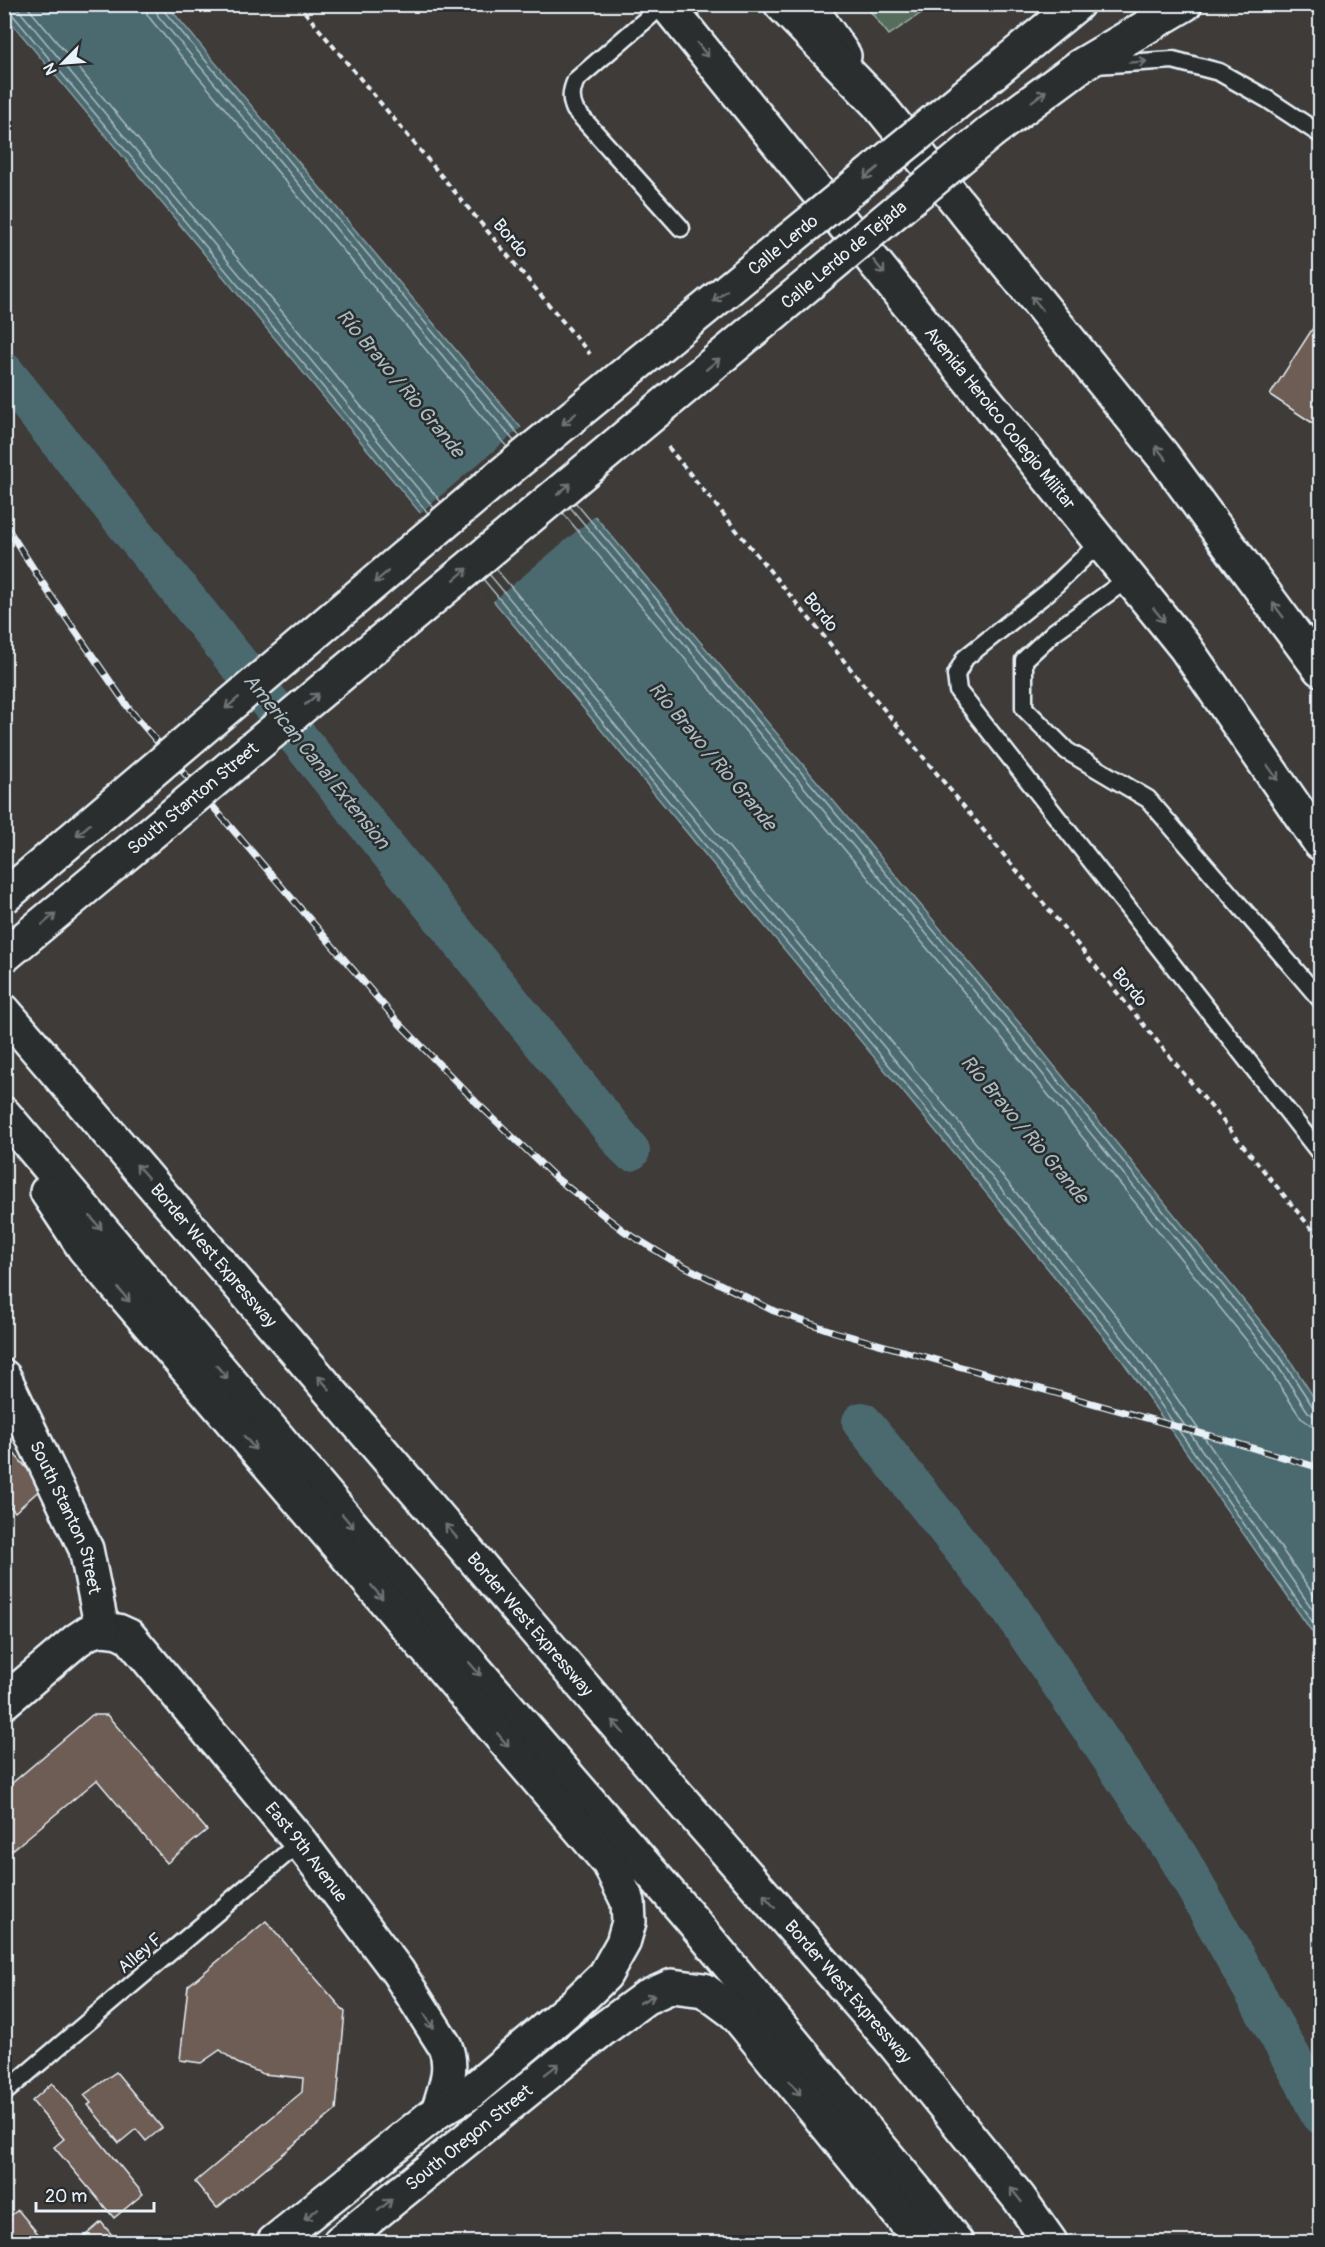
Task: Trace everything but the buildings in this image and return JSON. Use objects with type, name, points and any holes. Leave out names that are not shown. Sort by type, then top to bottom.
[{"type":"main road","name":"Avenida Heroico Colegio Militar","points":[[665,4],[1185,646],[1320,843]]},
{"type":"main road","points":[[781,4],[878,104]]},
{"type":"main road","points":[[808,4],[878,104],[1163,456],[1320,669]]},
{"type":"main road","name":"Calle Lerdo","points":[[4,897],[489,485],[1077,4]]},
{"type":"main road","name":"Calle Lerdo de Tejada","points":[[519,526],[992,131],[1080,66],[1185,4]]},
{"type":"main road","name":"South Stanton Street","points":[[4,956],[519,526]]},
{"type":"main road","name":"Border West Expressway","points":[[4,1011],[664,1780],[896,2046],[1019,2198],[1050,2242]]},
{"type":"main road","points":[[4,1114],[398,1580],[693,1920],[956,2242]]},
{"type":"main road","points":[[4,1128],[84,1248],[609,1863],[628,1902],[629,1922],[623,1943],[605,1975],[576,2003],[468,2094],[438,2111],[274,2242]]},
{"type":"main road","name":"South Stanton Street","points":[[4,1377],[86,1549],[102,1629]]},
{"type":"main road","points":[[4,1701],[78,1640],[89,1632],[102,1629]]},
{"type":"main road","name":"East 9th Avenue","points":[[102,1629],[118,1631],[129,1636],[300,1842],[398,1972],[449,2056],[449,2074],[438,2111]]},
{"type":"main road","name":"South Oregon Street","points":[[340,2242],[599,2032],[645,1998],[672,1986],[704,1990],[735,2013],[922,2242]]},
{"type":"lane","points":[[665,4],[576,80],[571,101],[574,110],[681,228]]},
{"type":"lane","points":[[1080,66],[1173,60],[1219,72],[1267,99],[1320,134]]},
{"type":"lane","points":[[1101,541],[1048,592],[965,658],[956,675],[958,691],[1320,1153]]},
{"type":"lane","points":[[1129,578],[1054,632],[1024,660],[1024,708],[1067,751],[1148,799],[1320,999]]},
{"type":"lane","name":"Alley F","points":[[4,2092],[300,1842]]},
{"type":"path","name":"Bordo","points":[[298,4],[595,359]]},
{"type":"path","name":"Bordo","points":[[662,441],[1320,1239]]},
{"type":"green space","points":[[865,5],[933,5],[889,35]]},
{"type":"water","name":"Río Bravo / Rio Grande","points":[[4,5],[167,5],[1026,1031],[1282,1348],[1320,1407],[1320,1643],[1119,1356],[934,1129],[5,15]]},
{"type":"pier","points":[[523,426],[597,514],[491,603],[418,515]]},
{"type":"waterway","name":"American Canal Extension","points":[[4,372],[630,1151]]},
{"type":"waterway","points":[[862,1422],[1010,1608],[1179,1858],[1305,2082],[1320,2114]]},
{"type":"railway","points":[[4,523],[130,710],[398,1022],[476,1102],[556,1178],[624,1231],[670,1259],[774,1311],[835,1332],[1320,1468]]}]
